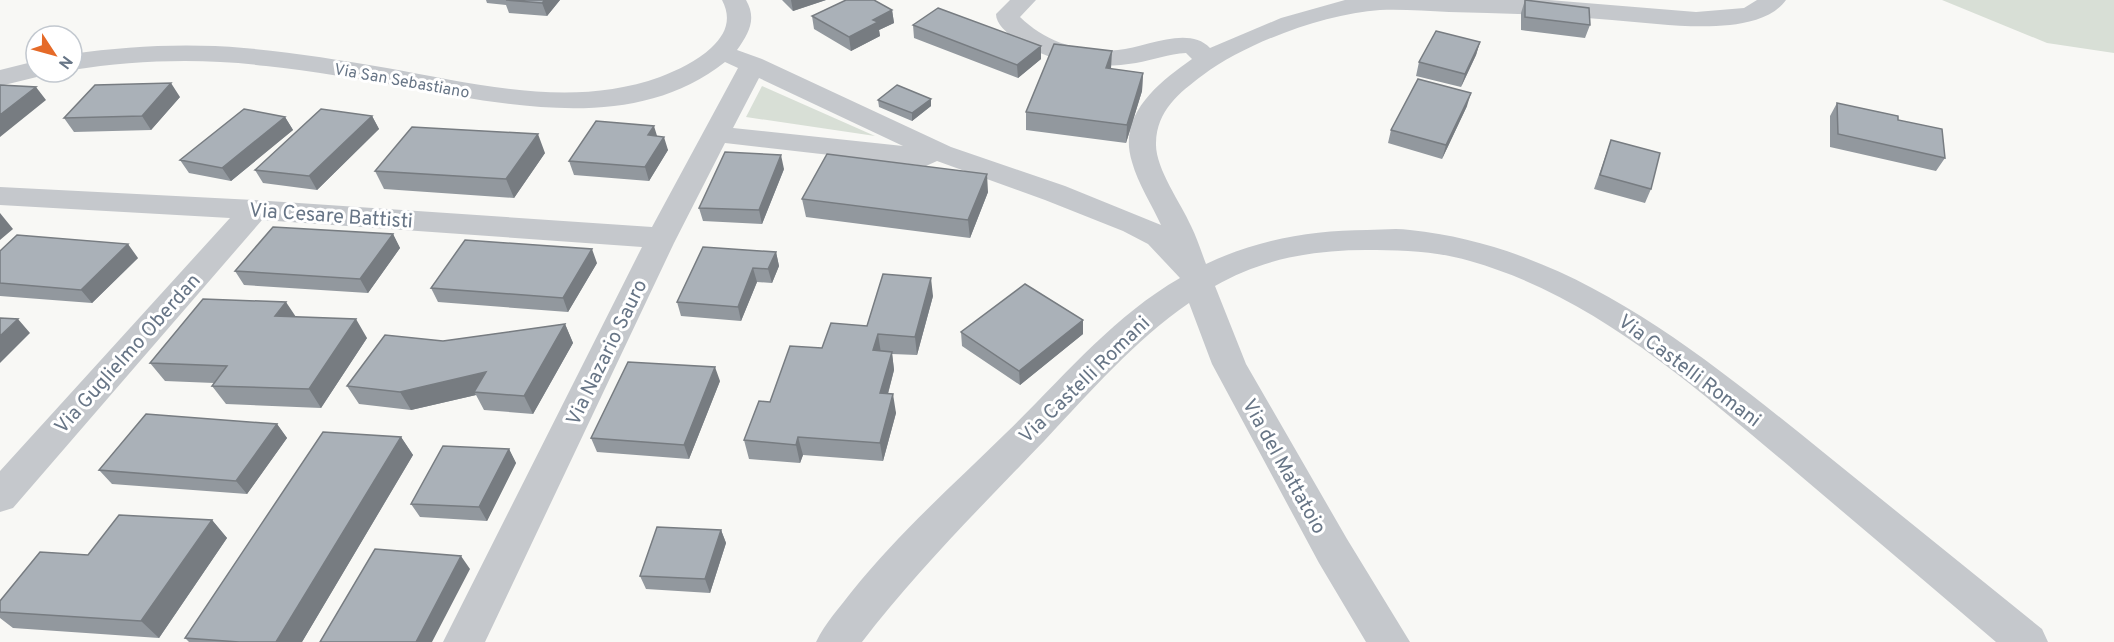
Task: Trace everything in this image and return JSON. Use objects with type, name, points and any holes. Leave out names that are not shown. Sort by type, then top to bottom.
[{"type":"street","points":[[734,0],[741,12],[740,24],[732,40],[722,52],[753,64],[904,137],[962,161],[1073,199],[1149,231],[1173,250],[1198,281]]},
{"type":"street","points":[[1024,0],[1008,14],[1008,19],[1027,38],[1050,48],[1087,57],[1110,58],[1188,45],[1195,47],[1207,60]]},
{"type":"street","name":"Via del Mattatoio","points":[[1389,642],[1333,551],[1228,364],[1176,225],[1146,163],[1142,143],[1147,118],[1155,102],[1168,88],[1207,60],[1238,44],[1301,19],[1358,5],[1381,3],[1533,6],[1696,19],[1751,14],[1774,0]]},
{"type":"street","name":"Via San Sebastiano","points":[[84,61],[155,54],[225,54],[383,75],[506,98],[570,101],[614,98],[652,90],[684,77],[722,52]]},
{"type":"street","name":"Via Nazario Sauro","points":[[464,642],[662,238],[753,64]]},
{"type":"street","points":[[0,78],[24,72]]},
{"type":"street","points":[[716,134],[962,161]]},
{"type":"street","name":"Via Cesare Battisti","points":[[0,196],[254,210],[662,238]]},
{"type":"street","name":"Via Guglielmo Oberdan","points":[[0,497],[254,210]]},
{"type":"street","name":"Via Castelli Romani","points":[[837,642],[900,564],[1110,350],[1158,308],[1198,281],[1240,261],[1272,250],[1303,244],[1387,237],[1443,244],[1486,254],[1538,274],[1601,304],[1671,350],[2027,642]]},
{"type":"shaded area","points":[[1942,0],[2114,0],[2114,53],[2047,43]]},
{"type":"shaded area","points":[[762,86],[875,136],[746,117]]},
{"type":"building","points":[[506,0],[545,0],[542,3]]},
{"type":"building","points":[[846,0],[874,0],[892,10],[873,20],[878,22],[849,37],[812,16]]},
{"type":"building","points":[[1525,0],[1589,8],[1590,25],[1525,17]]},
{"type":"building","points":[[938,8],[1041,46],[1017,65],[913,25]]},
{"type":"building","points":[[1436,31],[1480,42],[1465,74],[1419,62]]},
{"type":"building","points":[[1054,44],[1112,51],[1106,68],[1143,73],[1127,125],[1026,112]]},
{"type":"building","points":[[1418,79],[1471,93],[1446,145],[1391,130]]},
{"type":"building","points":[[171,83],[142,116],[64,118],[95,85]]},
{"type":"building","points":[[0,85],[36,87],[0,115]]},
{"type":"building","points":[[897,85],[931,99],[912,113],[878,100]]},
{"type":"building","points":[[1837,103],[1898,116],[1898,120],[1942,129],[1945,158],[1838,134]]},
{"type":"building","points":[[244,109],[285,117],[222,168],[180,160]]},
{"type":"building","points":[[321,109],[372,116],[309,176],[255,170]]},
{"type":"building","points":[[596,121],[654,126],[648,135],[664,137],[645,167],[569,161]]},
{"type":"building","points":[[412,127],[538,134],[506,179],[375,171]]},
{"type":"building","points":[[1611,140],[1660,153],[1651,189],[1600,175]]},
{"type":"building","points":[[725,152],[781,155],[759,210],[699,208]]},
{"type":"building","points":[[827,154],[987,174],[968,220],[802,199]]},
{"type":"building","points":[[273,227],[393,234],[360,279],[235,271]]},
{"type":"building","points":[[17,235],[128,244],[81,290],[0,283],[0,251]]},
{"type":"building","points":[[465,240],[592,249],[563,298],[431,288]]},
{"type":"building","points":[[703,247],[776,252],[768,269],[753,268],[738,307],[677,302]]},
{"type":"building","points":[[883,274],[931,278],[915,337],[878,334],[873,350],[892,352],[880,393],[893,394],[880,443],[798,437],[796,445],[744,440],[759,401],[770,402],[790,346],[822,348],[831,323],[867,326]]},
{"type":"building","points":[[1025,284],[1083,320],[1019,371],[961,332]]},
{"type":"building","points":[[203,299],[286,302],[275,316],[356,319],[309,389],[212,386],[227,366],[150,363]]},
{"type":"building","points":[[0,318],[18,319],[0,336]]},
{"type":"building","points":[[565,324],[524,396],[474,392],[486,372],[400,392],[347,386],[385,335],[443,341]]},
{"type":"building","points":[[628,362],[715,367],[684,445],[591,438]]},
{"type":"building","points":[[146,414],[277,424],[236,481],[99,470]]},
{"type":"building","points":[[323,432],[401,437],[276,642],[185,638]]},
{"type":"building","points":[[443,446],[509,449],[479,507],[411,504]]},
{"type":"building","points":[[119,515],[212,520],[141,621],[0,612],[0,601],[40,552],[88,555]]},
{"type":"building","points":[[657,527],[721,530],[705,579],[640,576]]},
{"type":"building","points":[[375,549],[461,556],[416,642],[320,642]]}]
